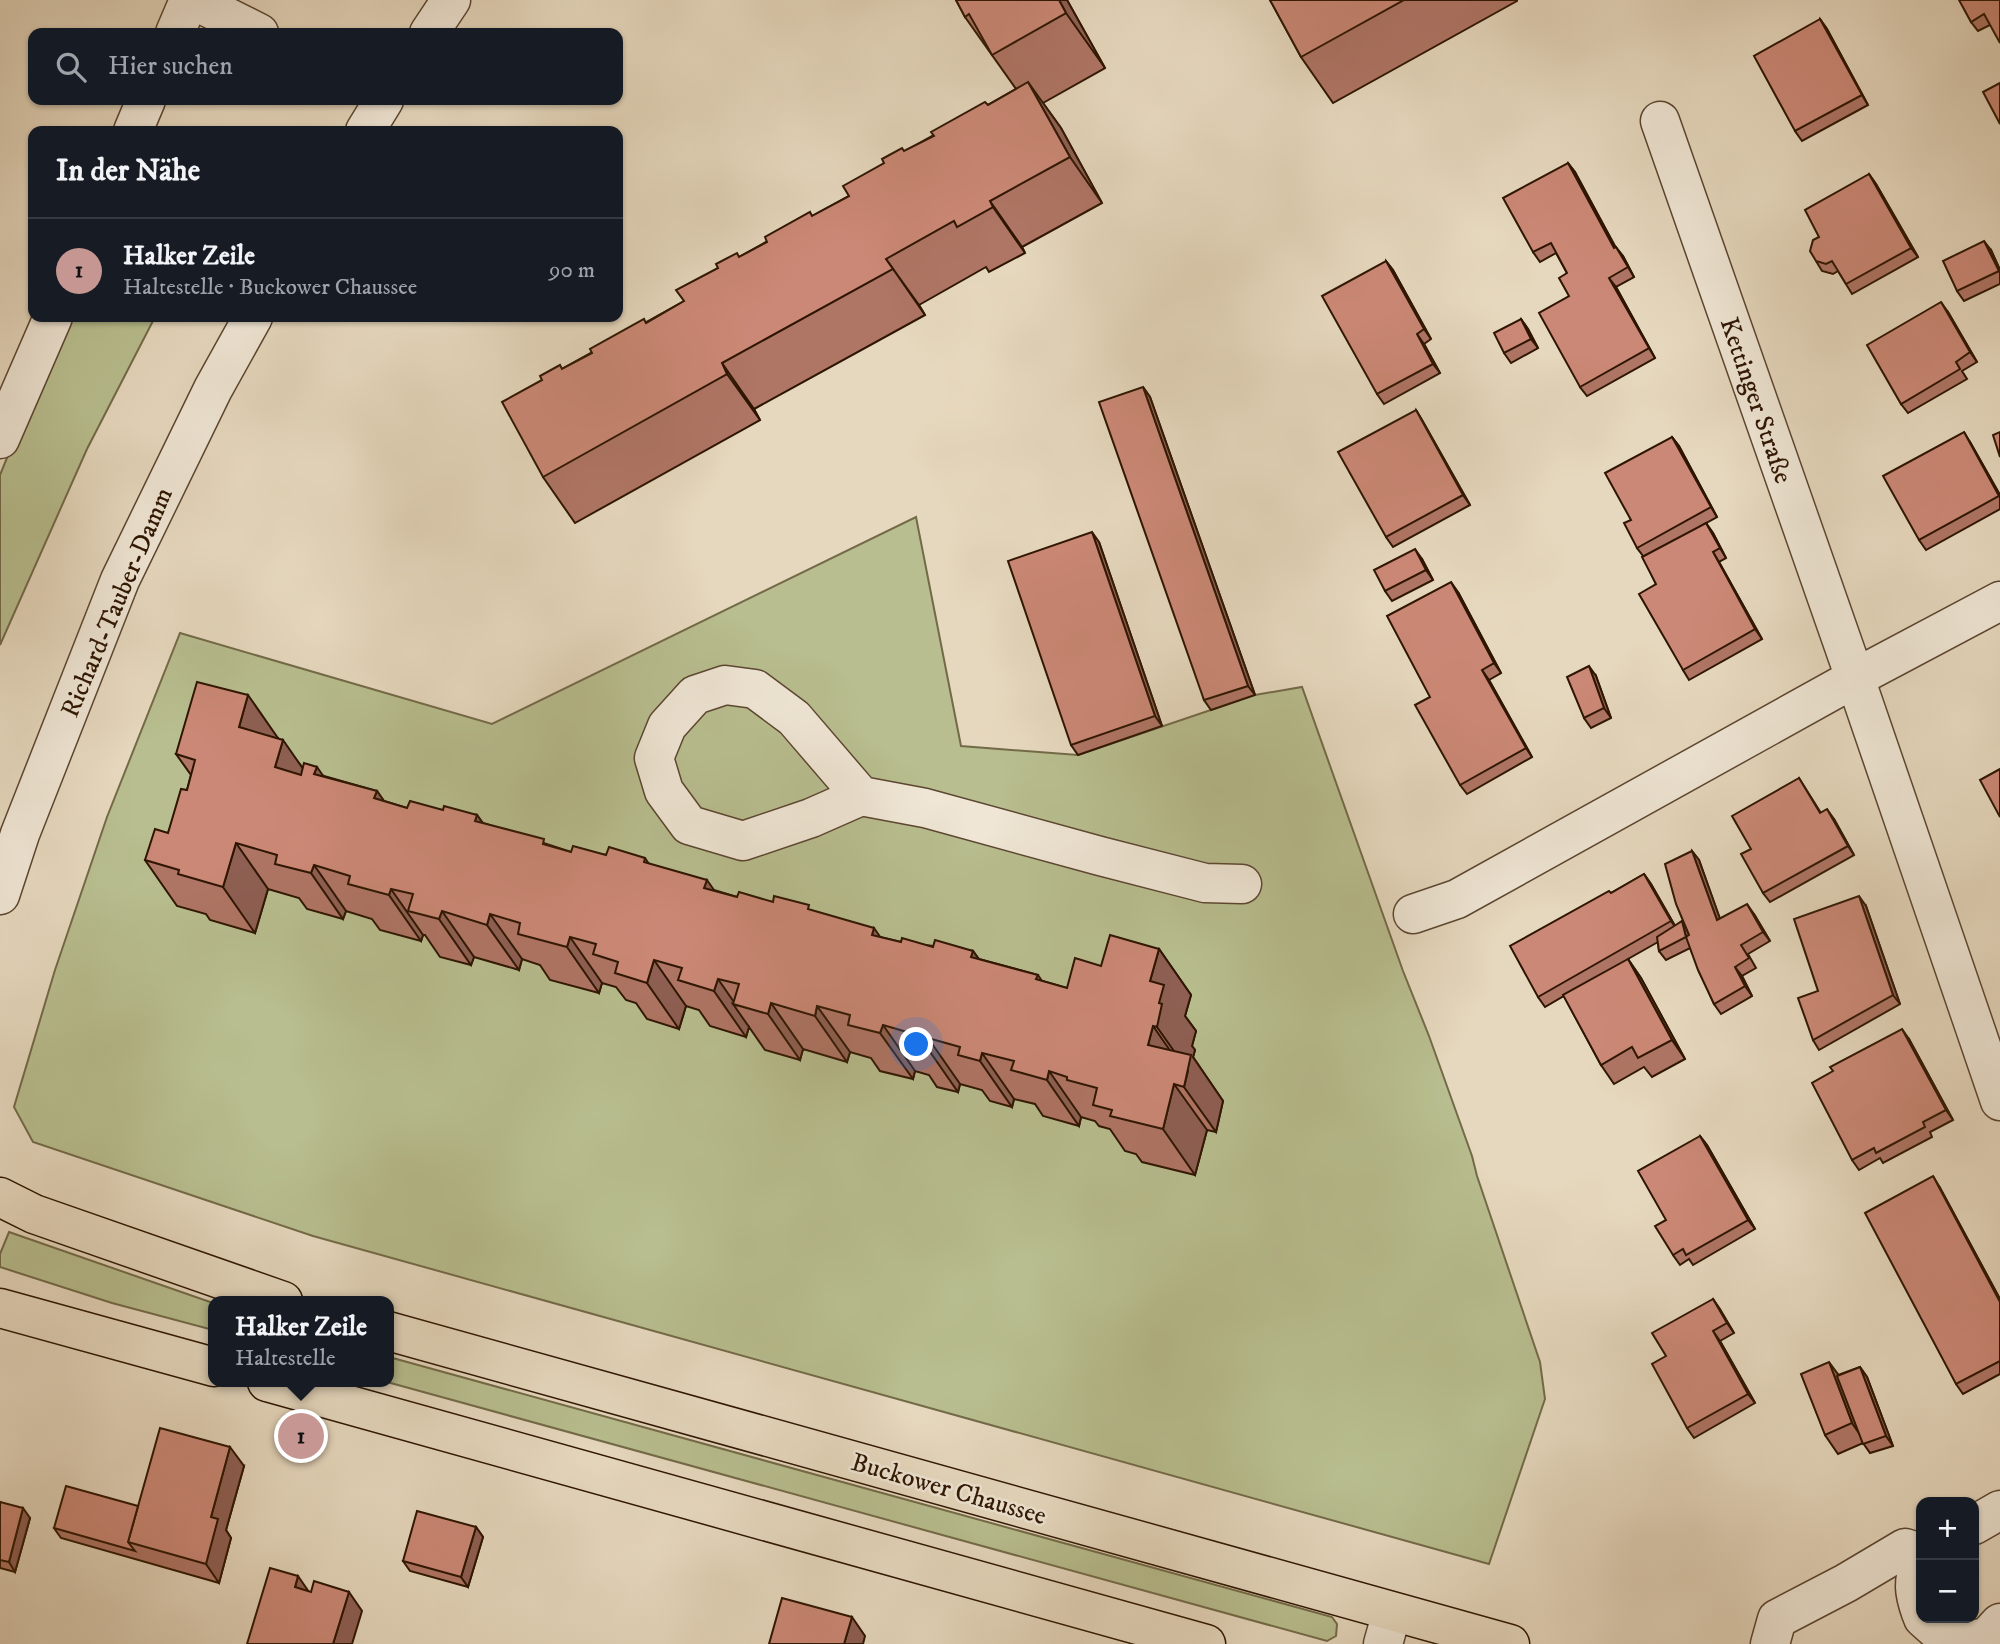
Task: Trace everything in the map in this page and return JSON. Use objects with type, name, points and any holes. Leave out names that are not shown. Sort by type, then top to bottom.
[{"type":"main road","points":[[0,1197],[34,1214],[269,1296]]},
{"type":"main road","points":[[0,1308],[208,1365]]},
{"type":"main road","name":"Buckower Chaussee","points":[[394,1333],[1388,1628],[1487,1641]]},
{"type":"main road","points":[[289,1387],[1206,1644]]},
{"type":"street","points":[[177,28],[191,0],[249,28]]},
{"type":"street","points":[[432,28],[451,0]]},
{"type":"street","points":[[135,126],[144,105]]},
{"type":"street","name":"Kettinger Straße","points":[[1660,121],[2000,1101]]},
{"type":"street","points":[[0,439],[50,322]]},
{"type":"street","name":"Richard-Tauber-Damm","points":[[0,895],[20,834],[120,580],[213,389],[250,322]]},
{"type":"street","points":[[1413,914],[1457,899],[1855,678],[2000,601]]},
{"type":"street","points":[[861,796],[794,718],[755,689],[725,685],[695,695],[667,726],[654,758],[664,791],[689,825],[743,841],[811,818],[861,796],[925,808],[1206,883],[1242,884]]},
{"type":"street","points":[[1979,1522],[2000,1510]]},
{"type":"street","points":[[1769,1644],[1777,1619],[1905,1548],[1916,1551]]},
{"type":"street","points":[[1916,1572],[1916,1598]]},
{"type":"street","points":[[1929,1623],[1942,1636],[1966,1642],[1988,1636],[2000,1623]]},
{"type":"green space","points":[[62,322],[152,322],[87,449],[0,645],[0,475]]},
{"type":"green space","points":[[916,517],[961,746],[1078,755],[1255,695],[1302,687],[1472,1156],[1540,1362],[1545,1399],[1489,1564],[313,1236],[33,1142],[14,1107],[55,970],[107,817],[180,633],[492,724]]},
{"type":"green space","points":[[9,1232],[208,1301],[208,1329],[112,1303],[0,1267],[0,1254]]},
{"type":"green space","points":[[394,1358],[1332,1617],[1337,1624],[1336,1636],[1327,1641],[394,1384]]},
{"type":"building","points":[[956,0],[1059,0],[1066,13],[992,55],[969,14],[965,17]]},
{"type":"building","points":[[1270,0],[1404,0],[1301,57]]},
{"type":"building","points":[[1959,0],[2000,0],[2000,43],[1984,14],[1971,22]]},
{"type":"building","points":[[1820,19],[1862,95],[1795,131],[1754,56]]},
{"type":"building","points":[[1028,82],[1070,157],[990,201],[993,207],[957,227],[954,221],[886,259],[893,269],[722,363],[727,374],[543,477],[502,402],[542,380],[540,376],[560,365],[562,369],[592,353],[590,349],[644,319],[646,323],[684,301],[676,290],[718,268],[716,264],[737,253],[739,257],[767,242],[765,237],[810,212],[812,216],[849,196],[843,186],[884,163],[882,159],[934,136],[931,132],[985,102],[988,105]]},
{"type":"building","points":[[2000,83],[2000,124],[1983,92]]},
{"type":"building","points":[[1568,163],[1614,248],[1616,247],[1628,267],[1609,278],[1649,348],[1580,387],[1539,313],[1569,296],[1559,278],[1567,273],[1551,243],[1533,252],[1503,198]]},
{"type":"building","points":[[1869,174],[1911,248],[1846,284],[1832,261],[1826,264],[1816,261],[1810,251],[1813,240],[1819,237],[1805,210]]},
{"type":"building","points":[[1984,241],[1999,271],[1957,291],[1943,261]]},
{"type":"building","points":[[1386,261],[1424,329],[1417,334],[1433,364],[1377,394],[1322,296]]},
{"type":"building","points":[[1941,302],[1970,352],[1956,362],[1960,369],[1901,404],[1867,345]]},
{"type":"building","points":[[1521,319],[1531,339],[1504,353],[1494,333]]},
{"type":"building","points":[[1143,387],[1248,686],[1204,700],[1099,402]]},
{"type":"building","points":[[1416,410],[1463,495],[1386,537],[1338,452]]},
{"type":"building","points":[[1964,432],[1999,496],[1919,540],[1883,476]]},
{"type":"building","points":[[2000,432],[2000,457],[1993,435]]},
{"type":"building","points":[[1672,437],[1711,507],[1637,548],[1624,523],[1631,520],[1605,473]]},
{"type":"building","points":[[1706,523],[1720,548],[1713,552],[1755,629],[1683,670],[1639,594],[1656,584],[1642,557]]},
{"type":"building","points":[[1092,532],[1155,716],[1071,745],[1008,561]]},
{"type":"building","points":[[1415,549],[1426,570],[1385,591],[1374,570]]},
{"type":"building","points":[[1451,582],[1494,663],[1482,670],[1526,748],[1460,785],[1415,705],[1430,697],[1387,616]]},
{"type":"building","points":[[1589,666],[1604,708],[1584,718],[1567,677]]},
{"type":"building","points":[[197,682],[248,695],[239,727],[283,740],[275,767],[301,775],[304,763],[317,767],[314,774],[377,791],[374,798],[407,808],[410,801],[443,810],[444,806],[477,815],[475,821],[544,839],[543,844],[571,852],[573,846],[606,855],[609,847],[645,858],[644,862],[707,880],[704,888],[737,897],[739,892],[773,902],[774,896],[809,905],[808,909],[874,928],[872,935],[901,942],[902,938],[933,947],[935,940],[973,951],[971,957],[1038,975],[1036,979],[1067,988],[1075,958],[1101,966],[1110,935],[1159,949],[1150,981],[1164,985],[1159,1003],[1162,1004],[1157,1027],[1153,1026],[1148,1045],[1191,1055],[1184,1087],[1174,1084],[1163,1129],[1110,1116],[1112,1110],[1093,1105],[1097,1088],[1067,1080],[1067,1077],[1049,1071],[1047,1080],[1011,1070],[1014,1061],[982,1053],[980,1061],[958,1055],[960,1047],[928,1038],[926,1046],[904,1041],[907,1032],[883,1025],[880,1033],[848,1025],[850,1015],[817,1006],[815,1016],[771,1003],[768,1014],[733,1004],[739,984],[718,979],[714,991],[678,980],[682,968],[654,960],[647,983],[615,973],[618,962],[593,954],[596,944],[570,937],[567,947],[518,934],[520,923],[490,914],[487,925],[442,911],[439,919],[408,911],[413,894],[391,889],[389,895],[348,884],[350,876],[314,865],[311,873],[275,864],[277,855],[236,843],[223,887],[178,874],[179,870],[145,860],[155,829],[168,833],[181,789],[187,790],[195,760],[176,754]]},
{"type":"building","points":[[2000,769],[2000,817],[1980,780]]},
{"type":"building","points":[[1799,778],[1820,813],[1827,809],[1848,846],[1763,893],[1741,854],[1751,849],[1732,816]]},
{"type":"building","points":[[1692,851],[1717,920],[1747,904],[1763,932],[1741,945],[1749,958],[1735,967],[1745,986],[1714,1004],[1686,937],[1689,935],[1676,904],[1665,864]]},
{"type":"building","points":[[1644,874],[1671,921],[1538,997],[1510,946]]},
{"type":"building","points":[[1859,896],[1893,995],[1813,1040],[1798,998],[1818,991],[1794,919]]},
{"type":"building","points":[[1682,921],[1686,937],[1659,951],[1657,937]]},
{"type":"building","points":[[1628,959],[1672,1040],[1638,1058],[1632,1047],[1601,1065],[1563,995]]},
{"type":"building","points":[[1902,1029],[1946,1110],[1923,1122],[1925,1127],[1876,1153],[1874,1148],[1852,1160],[1812,1083],[1833,1071],[1830,1067]]},
{"type":"building","points":[[1700,1136],[1748,1220],[1686,1255],[1683,1249],[1673,1255],[1655,1226],[1666,1220],[1638,1171]]},
{"type":"building","points":[[1933,1176],[2000,1302],[2000,1361],[1956,1384],[1865,1213]]},
{"type":"building","points":[[1713,1299],[1727,1323],[1713,1331],[1748,1394],[1687,1428],[1652,1364],[1666,1356],[1652,1333]]},
{"type":"building","points":[[1829,1362],[1852,1423],[1825,1435],[1801,1374]]},
{"type":"building","points":[[1860,1367],[1886,1436],[1863,1444],[1837,1376]]},
{"type":"building","points":[[160,1428],[230,1447],[211,1517],[218,1519],[206,1564],[128,1542]]},
{"type":"building","points":[[66,1486],[138,1506],[128,1542],[135,1551],[54,1528]]},
{"type":"building","points":[[0,1502],[23,1508],[9,1562],[0,1560]]},
{"type":"building","points":[[417,1511],[476,1527],[461,1577],[403,1561]]},
{"type":"building","points":[[270,1568],[298,1576],[295,1587],[311,1592],[314,1581],[349,1592],[333,1644],[247,1644]]},
{"type":"building","points":[[782,1598],[852,1617],[844,1644],[769,1644]]},
{"type":"place","name":"Halker Zeile","points":[[301,1436]]}]
